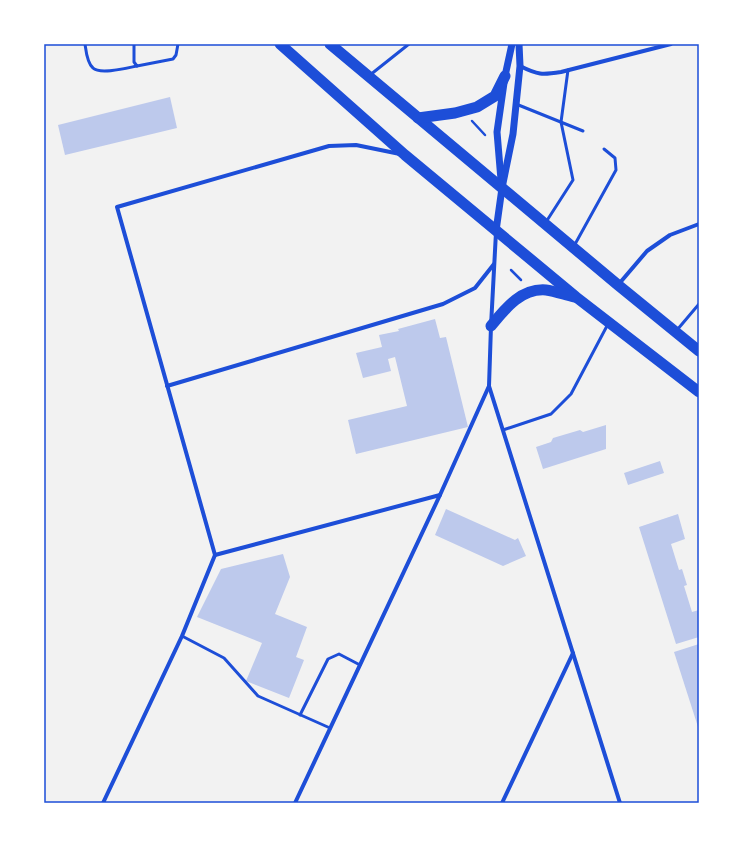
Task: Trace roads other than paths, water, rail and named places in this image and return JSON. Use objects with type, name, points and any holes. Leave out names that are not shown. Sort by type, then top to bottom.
[{"type":"highway","points":[[280,44],[405,155],[576,297],[699,392]]},
{"type":"highway","points":[[330,44],[573,248],[699,351]]},
{"type":"highway","points":[[418,118],[455,113],[477,107],[495,96],[505,76]]},
{"type":"highway","points":[[491,326],[507,306],[517,298],[531,292],[546,290],[576,297]]},
{"type":"street","points":[[502,188],[497,132],[505,76],[512,44]]},
{"type":"street","points":[[520,44],[520,66],[513,134],[502,188],[496,230],[489,386],[620,803]]},
{"type":"street","points":[[520,66],[534,73],[543,75],[671,44]]},
{"type":"street","points":[[103,803],[182,636],[215,555],[118,206],[329,146],[356,145],[405,155]]},
{"type":"street","points":[[618,285],[647,251],[670,235],[699,224]]},
{"type":"street","points":[[167,386],[444,304],[475,288],[494,263]]},
{"type":"street","points":[[295,803],[440,495],[489,386]]},
{"type":"street","points":[[215,555],[440,495]]},
{"type":"street","points":[[502,803],[573,653]]},
{"type":"lane","points":[[85,44],[89,64],[94,70],[100,71],[110,71],[173,59],[176,55],[178,44]]},
{"type":"lane","points":[[134,44],[134,62],[137,66]]},
{"type":"lane","points":[[369,76],[409,44]]},
{"type":"lane","points":[[545,224],[573,180],[561,122],[568,70]]},
{"type":"lane","points":[[516,104],[583,131]]},
{"type":"lane","points":[[573,248],[616,170],[615,158],[604,149]]},
{"type":"lane","points":[[675,332],[699,304]]},
{"type":"lane","points":[[503,430],[551,414],[571,394],[608,322]]},
{"type":"lane","points":[[182,636],[224,658],[258,696],[330,728]]},
{"type":"lane","points":[[300,715],[328,659],[339,654],[360,665]]}]
